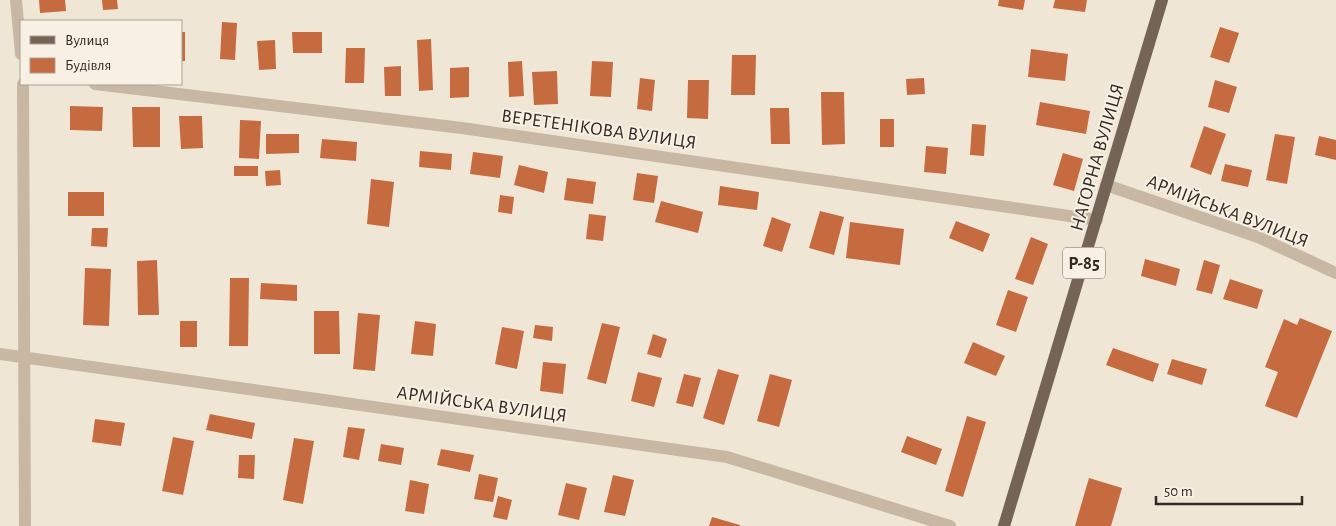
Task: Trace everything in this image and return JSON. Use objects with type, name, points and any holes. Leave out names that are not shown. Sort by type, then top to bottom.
[{"type":"main road","name":"НАГОРНА ВУЛИЦЯ","points":[[1004,526],[1162,0]]},
{"type":"street","points":[[16,0],[20,43]]},
{"type":"street","points":[[23,85],[26,356],[25,526]]},
{"type":"street","name":"ВЕРЕТЕНІКОВА ВУЛИЦЯ","points":[[103,85],[462,128],[1097,220]]},
{"type":"street","name":"АРМІЙСЬКА ВУЛИЦЯ","points":[[1106,185],[1258,237],[1336,273]]},
{"type":"street","name":"АРМІЙСЬКА ВУЛИЦЯ","points":[[0,354],[26,356],[727,457],[950,526]]},
{"type":"building","points":[[39,0],[65,0],[66,11],[40,13]]},
{"type":"building","points":[[102,0],[117,0],[118,9],[103,10]]},
{"type":"building","points":[[999,0],[1025,0],[1023,10],[998,6]]},
{"type":"building","points":[[1055,0],[1087,0],[1085,12],[1053,8]]},
{"type":"building","points":[[222,22],[237,23],[235,60],[220,59]]},
{"type":"building","points":[[1220,27],[1239,33],[1229,63],[1210,57]]},
{"type":"building","points":[[182,32],[185,32],[185,61],[182,61]]},
{"type":"building","points":[[292,32],[322,32],[322,53],[293,53]]},
{"type":"building","points":[[431,39],[433,90],[419,91],[417,40]]},
{"type":"building","points":[[275,40],[276,69],[259,70],[257,41]]},
{"type":"building","points":[[346,48],[365,48],[364,83],[345,83]]},
{"type":"building","points":[[1031,49],[1068,54],[1065,81],[1028,77]]},
{"type":"building","points":[[732,55],[756,55],[755,95],[731,95]]},
{"type":"building","points":[[522,61],[524,96],[509,97],[508,62]]},
{"type":"building","points":[[592,61],[613,62],[611,97],[590,96]]},
{"type":"building","points":[[401,66],[401,96],[385,96],[384,67]]},
{"type":"building","points":[[469,67],[469,97],[450,98],[450,68]]},
{"type":"building","points":[[557,71],[558,104],[534,105],[532,72]]},
{"type":"building","points":[[640,78],[655,80],[652,111],[637,109]]},
{"type":"building","points":[[924,78],[925,94],[907,95],[906,79]]},
{"type":"building","points":[[688,80],[709,80],[708,119],[687,118]]},
{"type":"building","points":[[1215,80],[1237,87],[1229,113],[1208,107]]},
{"type":"building","points":[[821,92],[844,92],[845,144],[822,145]]},
{"type":"building","points":[[1040,102],[1090,111],[1086,134],[1036,125]]},
{"type":"building","points":[[70,106],[103,107],[102,131],[70,130]]},
{"type":"building","points":[[132,107],[160,107],[160,147],[133,147]]},
{"type":"building","points":[[770,108],[789,108],[790,144],[771,144]]},
{"type":"building","points":[[179,116],[202,116],[203,148],[181,149]]},
{"type":"building","points":[[880,119],[894,119],[894,147],[880,147]]},
{"type":"building","points":[[240,120],[261,121],[259,159],[239,158]]},
{"type":"building","points":[[972,124],[986,125],[984,156],[970,155]]},
{"type":"building","points":[[1204,126],[1226,134],[1211,175],[1190,167]]},
{"type":"building","points":[[266,134],[299,134],[299,153],[266,154]]},
{"type":"building","points":[[1275,134],[1295,137],[1287,184],[1266,180]]},
{"type":"building","points":[[1319,136],[1336,140],[1336,160],[1315,155]]},
{"type":"building","points":[[322,139],[357,142],[356,161],[320,158]]},
{"type":"building","points":[[926,146],[948,148],[946,174],[924,172]]},
{"type":"building","points":[[420,151],[452,154],[451,170],[419,167]]},
{"type":"building","points":[[473,152],[503,156],[500,178],[470,174]]},
{"type":"building","points":[[1063,153],[1083,159],[1074,191],[1053,185]]},
{"type":"building","points":[[1225,164],[1252,170],[1248,187],[1221,181]]},
{"type":"building","points":[[519,165],[548,172],[544,193],[514,185]]},
{"type":"building","points":[[234,166],[258,166],[258,176],[234,176]]},
{"type":"building","points":[[280,170],[281,185],[266,186],[265,171]]},
{"type":"building","points":[[637,173],[658,176],[654,203],[633,200]]},
{"type":"building","points":[[567,178],[596,182],[593,204],[564,200]]},
{"type":"building","points":[[371,179],[394,182],[389,227],[367,224]]},
{"type":"building","points":[[720,186],[759,192],[757,210],[718,205]]},
{"type":"building","points":[[68,192],[104,192],[104,216],[68,216]]},
{"type":"building","points":[[500,195],[514,197],[512,214],[498,212]]},
{"type":"building","points":[[661,201],[703,212],[698,233],[655,222]]},
{"type":"building","points":[[820,211],[844,217],[834,255],[809,248]]},
{"type":"building","points":[[589,214],[606,216],[603,241],[586,239]]},
{"type":"building","points":[[772,217],[791,224],[782,252],[763,246]]},
{"type":"building","points":[[956,221],[990,234],[983,252],[949,238]]},
{"type":"building","points":[[850,222],[904,229],[900,265],[846,258]]},
{"type":"building","points":[[92,228],[108,228],[107,247],[91,246]]},
{"type":"building","points":[[1031,237],[1048,244],[1033,285],[1015,279]]},
{"type":"building","points":[[1145,259],[1180,269],[1176,286],[1141,276]]},
{"type":"building","points":[[157,260],[159,315],[138,315],[137,261]]},
{"type":"building","points":[[1204,260],[1220,265],[1212,294],[1196,290]]},
{"type":"building","points":[[85,268],[111,269],[109,326],[83,325]]},
{"type":"building","points":[[230,278],[249,278],[248,346],[229,346]]},
{"type":"building","points":[[1230,279],[1263,290],[1257,309],[1223,299]]},
{"type":"building","points":[[261,283],[297,285],[297,301],[260,299]]},
{"type":"building","points":[[1008,290],[1028,297],[1016,332],[996,325]]},
{"type":"building","points":[[314,311],[339,311],[340,354],[314,354]]},
{"type":"building","points":[[358,313],[380,315],[375,371],[353,369]]},
{"type":"building","points":[[1300,318],[1332,331],[1297,418],[1265,406],[1278,372],[1265,367],[1284,319],[1297,325]]},
{"type":"building","points":[[180,321],[197,321],[197,347],[180,347]]},
{"type":"building","points":[[415,321],[436,324],[433,356],[411,354]]},
{"type":"building","points":[[602,323],[620,327],[606,384],[587,379]]},
{"type":"building","points":[[535,325],[553,327],[552,341],[533,338]]},
{"type":"building","points":[[502,327],[524,331],[517,369],[495,364]]},
{"type":"building","points":[[653,334],[667,339],[661,358],[647,354]]},
{"type":"building","points":[[973,342],[1005,356],[996,376],[964,363]]},
{"type":"building","points":[[1113,348],[1159,364],[1153,382],[1106,365]]},
{"type":"building","points":[[1172,359],[1207,369],[1202,385],[1167,374]]},
{"type":"building","points":[[543,362],[566,364],[563,394],[540,391]]},
{"type":"building","points":[[718,369],[739,375],[724,425],[703,418]]},
{"type":"building","points":[[638,372],[662,378],[654,407],[631,401]]},
{"type":"building","points":[[684,374],[701,378],[693,407],[676,403]]},
{"type":"building","points":[[770,374],[792,380],[779,427],[757,421]]},
{"type":"building","points":[[210,414],[255,423],[252,439],[206,430]]},
{"type":"building","points":[[967,416],[986,422],[963,497],[945,491]]},
{"type":"building","points":[[95,419],[125,423],[121,446],[92,442]]},
{"type":"building","points":[[348,427],[365,429],[359,460],[343,457]]},
{"type":"building","points":[[907,436],[942,449],[936,465],[901,452]]},
{"type":"building","points":[[173,437],[194,441],[183,495],[162,491]]},
{"type":"building","points":[[294,438],[314,441],[303,504],[283,500]]},
{"type":"building","points":[[381,444],[404,448],[401,465],[378,461]]},
{"type":"building","points":[[441,449],[474,455],[470,472],[437,465]]},
{"type":"building","points":[[239,455],[255,455],[254,479],[238,478]]},
{"type":"building","points":[[479,474],[498,478],[493,502],[474,499]]},
{"type":"building","points":[[613,475],[634,480],[625,516],[604,512]]},
{"type":"building","points":[[1089,478],[1122,488],[1111,526],[1075,526]]},
{"type":"building","points":[[410,480],[429,484],[424,514],[405,511]]},
{"type":"building","points":[[566,483],[587,488],[579,520],[558,515]]},
{"type":"building","points":[[498,496],[512,500],[507,520],[493,517]]},
{"type":"building","points":[[712,517],[740,525],[740,526],[709,526]]}]
